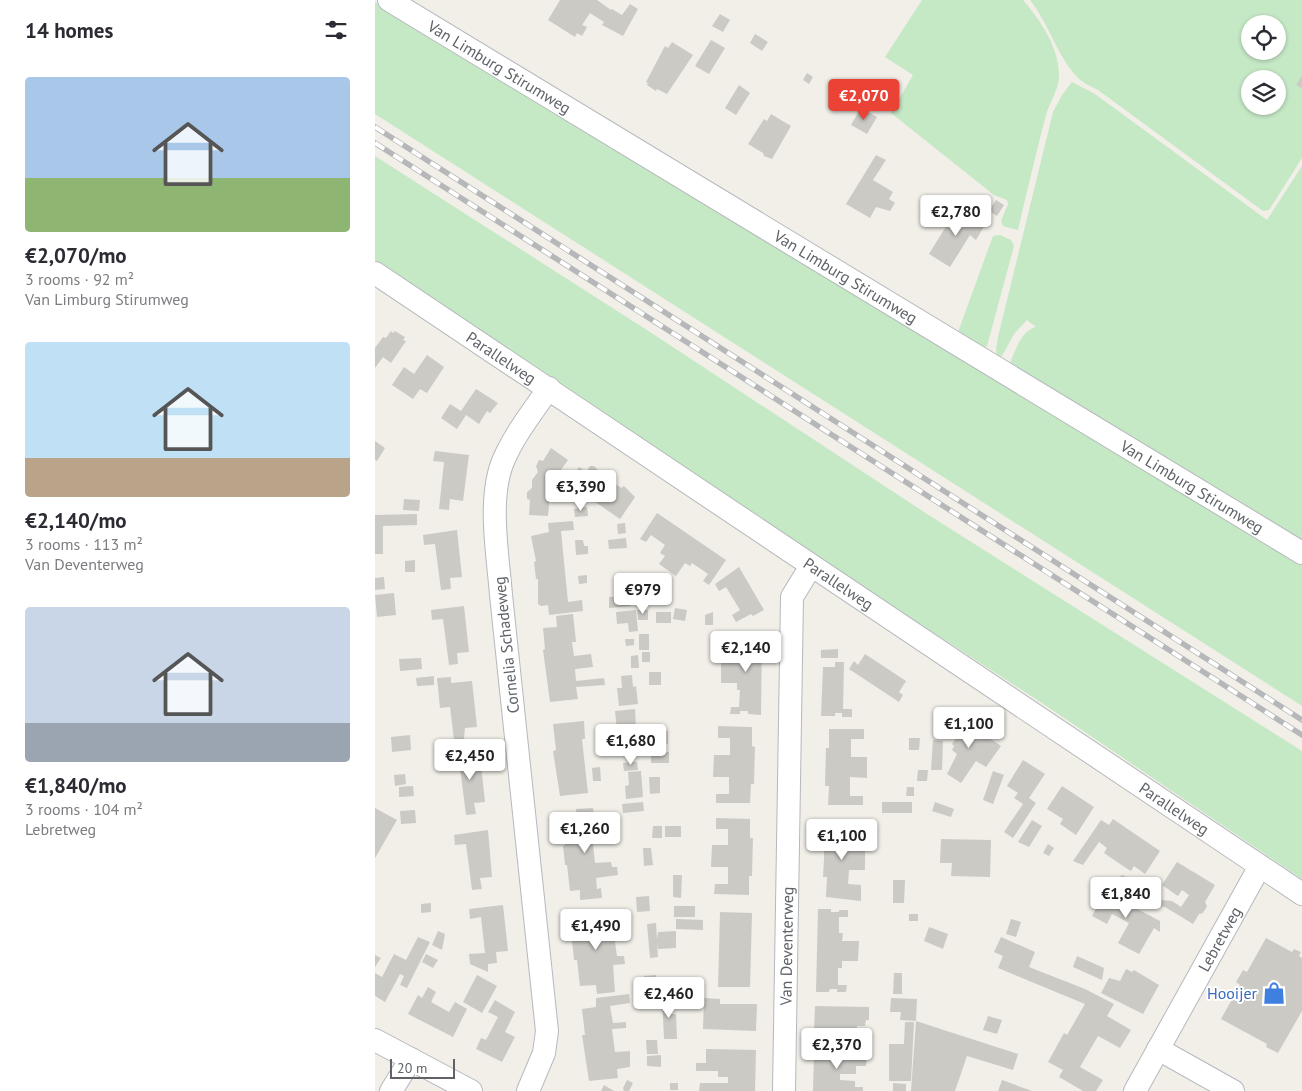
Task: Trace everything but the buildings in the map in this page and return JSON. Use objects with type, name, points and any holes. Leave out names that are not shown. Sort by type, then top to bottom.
[{"type":"street","name":"Van Limburg Stirumweg","points":[[389,0],[1302,553]]},
{"type":"street","name":"Parallelweg","points":[[375,273],[1302,894]]},
{"type":"street","name":"Cornelia Schadeweg","points":[[528,1091],[544,1053],[547,1031],[495,528],[496,496],[503,460],[519,432],[549,388]]},
{"type":"street","name":"Van Deventerweg","points":[[784,1091],[792,597],[811,566]]},
{"type":"street","name":"Lebretweg","points":[[1135,1091],[1260,866]]},
{"type":"street","points":[[375,1040],[471,1091]]},
{"type":"street","points":[[1158,1049],[1233,1091]]},
{"type":"street","points":[[391,1091],[411,1059]]},
{"type":"green space","points":[[922,0],[1023,0],[1042,25],[1052,44],[1056,54],[1059,80],[1046,115],[1018,230],[1003,226],[1001,221],[1008,204],[1007,200],[994,195],[891,113],[913,75],[885,57]]},
{"type":"green space","points":[[1030,0],[1302,0],[1302,158],[1269,210],[1263,211],[1098,90],[1080,80],[1064,60],[1043,19]]},
{"type":"green space","points":[[375,2],[555,113],[1302,561],[1302,706],[375,114]]},
{"type":"green space","points":[[1072,82],[1095,94],[1267,220],[1302,166],[1302,545],[1008,367],[1022,338],[1030,329],[1036,327],[1027,320],[1014,334],[1002,356],[997,358],[998,337],[1053,112]]},
{"type":"green space","points":[[375,156],[650,332],[927,514],[1302,751],[1302,879],[1042,703],[749,513],[375,260]]},
{"type":"green space","points":[[1000,235],[1011,240],[1014,246],[987,346],[983,348],[957,335],[993,236]]},
{"type":"railway","points":[[375,127],[1302,720]]},
{"type":"railway","points":[[375,143],[1302,735]]},
{"type":"place","name":"Hooijer","points":[[1274,993]]}]
